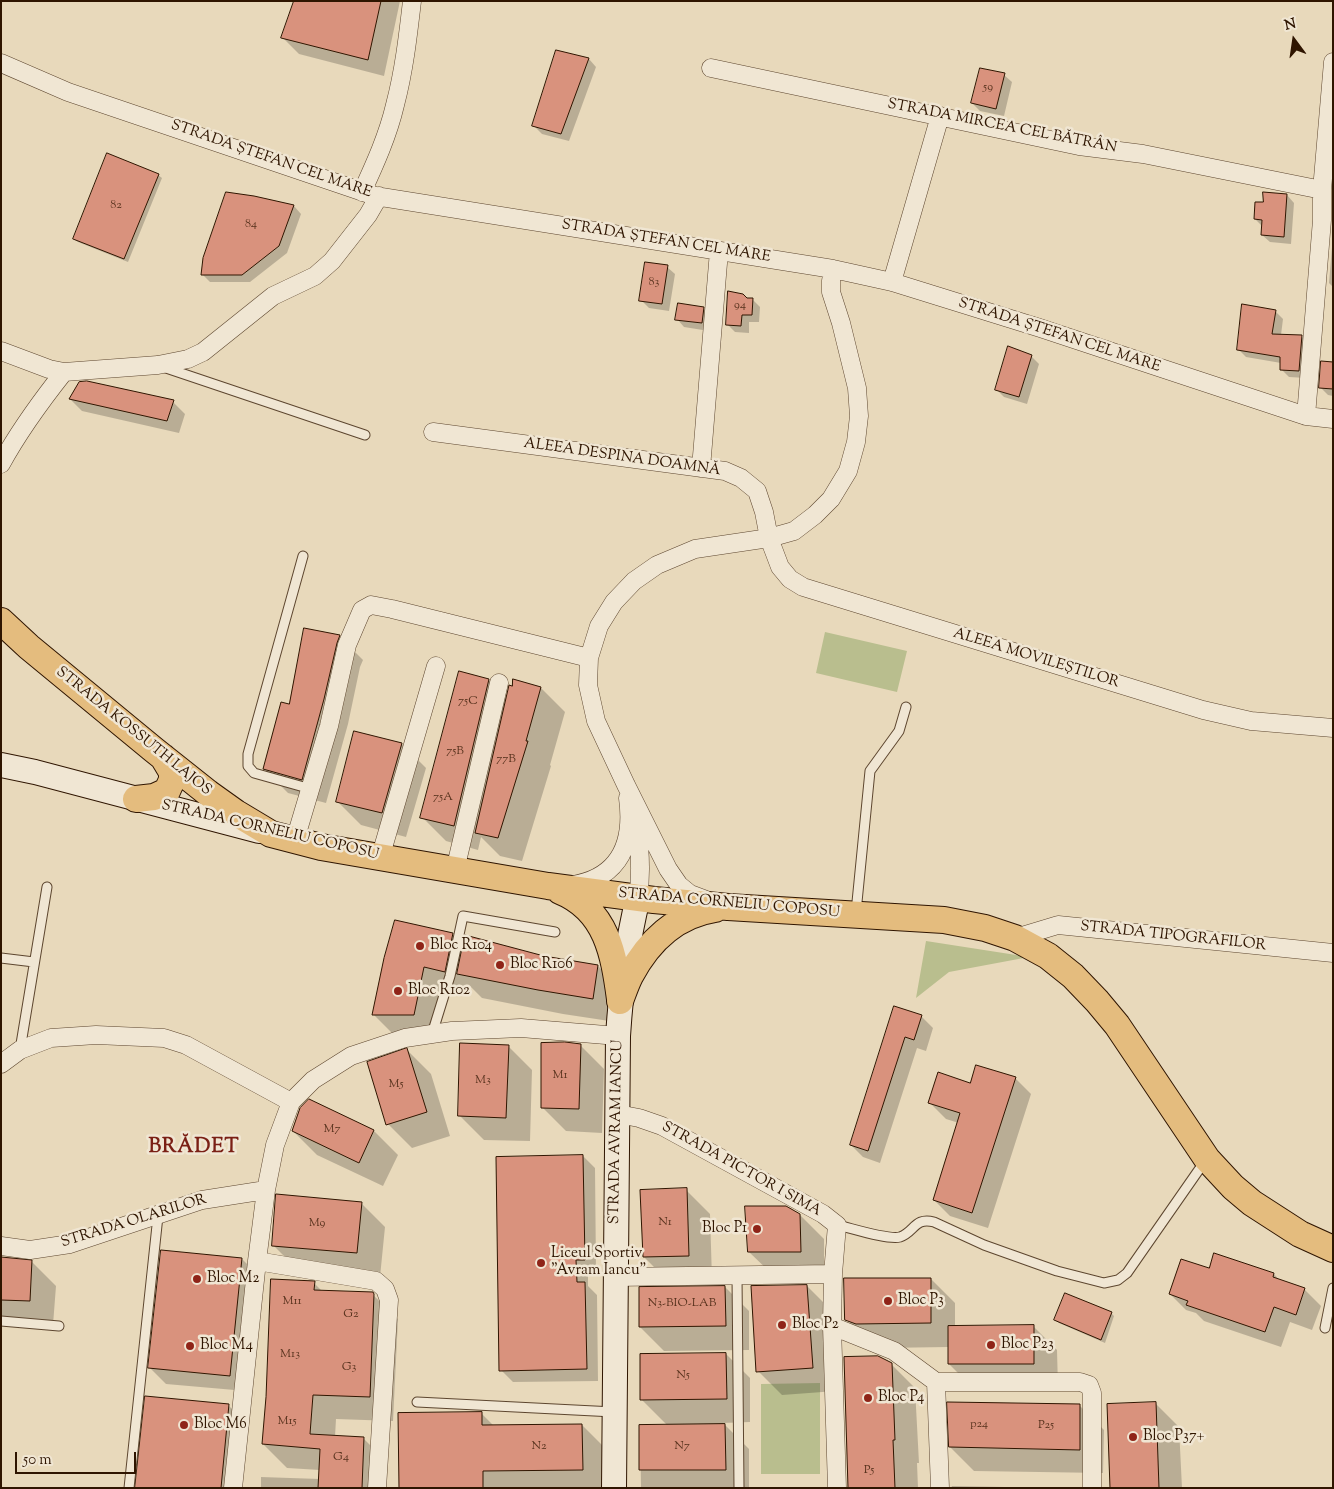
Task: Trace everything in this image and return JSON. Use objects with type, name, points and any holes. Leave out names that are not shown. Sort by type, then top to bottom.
[{"type":"main road","name":"STRADA KOSSUTH LAJOS","points":[[1,621],[208,793],[236,813],[283,837]]},
{"type":"main road","points":[[136,799],[154,797],[167,791],[172,780],[172,772],[163,757]]},
{"type":"main road","name":"STRADA CORNELIU COPOSU","points":[[283,837],[380,858],[548,886],[728,907],[944,920],[985,928],[1015,938],[1048,956],[1073,976],[1097,1001],[1117,1025],[1207,1159],[1233,1187],[1252,1203],[1300,1234],[1333,1249]]},
{"type":"main road","points":[[548,886],[570,895],[588,907],[598,922],[608,940],[615,965],[620,1001]]},
{"type":"main road","points":[[620,1001],[629,977],[642,956],[669,928],[687,916],[728,907]]},
{"type":"street","points":[[362,192],[379,156],[396,105],[412,1]]},
{"type":"street","points":[[1306,416],[1328,220],[1322,190],[1333,62]]},
{"type":"street","name":"STRADA ȘTEFAN CEL MARE","points":[[1,63],[68,92],[362,192],[833,269],[892,282],[1040,328],[1306,416],[1333,419]]},
{"type":"street","name":"STRADA MIRCEA CEL BĂTRÂN","points":[[712,68],[1079,146],[1143,154],[1322,190]]},
{"type":"street","points":[[892,282],[940,116]]},
{"type":"street","points":[[1,351],[64,372],[158,365],[188,360],[203,352],[273,296],[315,276],[332,261],[351,239],[379,196]]},
{"type":"street","points":[[702,468],[719,251]]},
{"type":"street","points":[[728,907],[690,894],[679,886],[668,869],[596,721],[588,685],[588,658],[599,626],[614,602],[634,581],[657,565],[695,549],[769,538],[794,531],[815,515],[831,499],[848,471],[856,442],[859,416],[856,388],[841,323],[831,292],[830,281],[833,269]]},
{"type":"street","points":[[1,464],[13,442],[64,372]]},
{"type":"street","name":"ALEEA DESPINA DOAMNĂ","points":[[433,432],[725,471],[740,478],[757,491],[764,512],[769,538]]},
{"type":"street","name":"ALEEA MOVILEȘTILOR","points":[[769,538],[780,567],[790,580],[803,587],[1203,710],[1251,721],[1333,728]]},
{"type":"street","points":[[283,837],[310,789],[329,726],[347,644],[362,610],[368,606],[392,609],[588,658]]},
{"type":"street","points":[[380,858],[436,666]]},
{"type":"street","points":[[455,870],[499,682]]},
{"type":"street","name":"STRADA CORNELIU COPOSU","points":[[1,765],[35,772],[283,837]]},
{"type":"street","points":[[548,886],[575,885],[591,881],[603,874],[614,864],[622,852],[629,834],[630,816],[626,785]]},
{"type":"street","points":[[626,785],[636,820],[640,849],[638,898]]},
{"type":"street","name":"STRADA AVRAM IANCU","points":[[614,1488],[618,1036],[620,1001],[628,944],[638,898]]},
{"type":"street","name":"STRADA TIPOGRAFILOR","points":[[1015,938],[1058,925],[1333,953]]},
{"type":"street","points":[[233,1488],[266,1190],[275,1145],[292,1102],[313,1080],[351,1056],[405,1038],[452,1031],[521,1028],[618,1036]]},
{"type":"street","points":[[1,1064],[20,1050],[51,1038],[96,1035],[164,1038],[186,1046],[292,1102]]},
{"type":"street","name":"STRADA PICTOR I SIMA","points":[[618,1114],[639,1118],[662,1126],[823,1214],[837,1225],[833,1274],[832,1326],[837,1488]]},
{"type":"street","name":"STRADA OLARILOR","points":[[1,1246],[30,1250],[70,1244],[202,1200],[266,1190]]},
{"type":"street","points":[[257,1261],[376,1281],[385,1290],[389,1300],[377,1488]]},
{"type":"street","points":[[615,1277],[833,1274]]},
{"type":"street","points":[[832,1326],[894,1351],[936,1382],[1080,1382],[1089,1385],[1092,1393],[1092,1488]]},
{"type":"street","points":[[936,1382],[940,1488]]},
{"type":"lane","points":[[158,365],[365,435]]},
{"type":"lane","points":[[303,556],[248,754],[248,766],[254,773],[310,789]]},
{"type":"lane","points":[[856,915],[870,771],[899,731],[906,707]]},
{"type":"lane","points":[[20,1050],[47,887]]},
{"type":"lane","points":[[432,1034],[450,976],[463,916],[555,932]]},
{"type":"lane","points":[[1,958],[34,962]]},
{"type":"lane","points":[[837,1225],[890,1238],[901,1236],[919,1222],[926,1220],[984,1245],[1057,1271],[1104,1283],[1118,1280],[1127,1273],[1207,1159]]},
{"type":"lane","points":[[129,1488],[158,1216]]},
{"type":"lane","points":[[737,1276],[739,1488]]},
{"type":"lane","points":[[1325,1328],[1333,1288]]},
{"type":"lane","points":[[1,1321],[59,1326]]},
{"type":"lane","points":[[417,1402],[614,1412]]},
{"type":"green space","points":[[825,632],[907,651],[897,692],[816,673]]},
{"type":"green space","points":[[926,941],[1029,957],[949,972],[916,998]]},
{"type":"green space","points":[[820,1383],[820,1474],[761,1474],[761,1384]]},
{"type":"building","points":[[294,1],[381,1],[368,60],[281,38]]},
{"type":"building","points":[[556,50],[589,58],[561,134],[532,126]]},
{"type":"building","points":[[980,68],[1005,73],[996,109],[971,103]]},
{"type":"building","points":[[107,153],[159,174],[124,259],[73,239]]},
{"type":"building","points":[[226,192],[294,205],[279,246],[242,275],[201,275],[203,258]]},
{"type":"building","points":[[1263,192],[1287,194],[1284,237],[1261,235],[1262,220],[1254,219],[1255,202],[1263,202]]},
{"type":"building","points":[[645,262],[668,265],[662,304],[639,301]]},
{"type":"building","points":[[728,291],[743,294],[747,298],[753,298],[752,315],[742,315],[741,326],[726,325]]},
{"type":"building","points":[[678,303],[704,307],[702,323],[675,320]]},
{"type":"building","points":[[1242,304],[1276,310],[1272,334],[1302,335],[1299,371],[1280,370],[1280,357],[1237,350]]},
{"type":"building","points":[[1008,346],[1032,355],[1019,397],[995,390]]},
{"type":"building","points":[[1321,361],[1333,362],[1333,389],[1319,388]]},
{"type":"building","points":[[87,381],[174,400],[167,421],[69,399],[79,382]]},
{"type":"building","points":[[304,628],[340,635],[302,780],[263,769],[281,702],[289,704]]},
{"type":"building","points":[[459,671],[489,679],[454,826],[420,818]]},
{"type":"building","points":[[513,679],[541,687],[526,741],[528,741],[498,838],[475,833],[509,685],[512,686]]},
{"type":"building","points":[[354,731],[402,743],[382,813],[336,802]]},
{"type":"building","points":[[395,920],[453,933],[445,972],[424,967],[414,1015],[372,1015],[384,958]]},
{"type":"building","name":"Bloc R106","points":[[465,935],[544,956],[598,965],[593,999],[457,974]]},
{"type":"building","points":[[894,1006],[922,1015],[914,1040],[905,1037],[868,1151],[850,1145]]},
{"type":"building","points":[[565,1042],[581,1044],[579,1109],[541,1108],[541,1043]]},
{"type":"building","points":[[460,1043],[509,1045],[506,1118],[458,1116]]},
{"type":"building","points":[[407,1048],[427,1112],[386,1125],[367,1062]]},
{"type":"building","points":[[976,1065],[1016,1077],[972,1213],[933,1200],[960,1113],[928,1103],[938,1072],[970,1083]]},
{"type":"building","points":[[309,1099],[374,1130],[359,1163],[292,1131],[300,1108]]},
{"type":"building","name":"Liceul Sportiv \"Avram Iancu\"","points":[[583,1155],[585,1260],[576,1260],[577,1282],[585,1282],[587,1369],[499,1371],[496,1157]]},
{"type":"building","points":[[687,1188],[689,1256],[643,1257],[640,1190]]},
{"type":"building","points":[[276,1194],[362,1202],[357,1253],[272,1246]]},
{"type":"building","name":"Bloc P1","points":[[745,1206],[786,1206],[800,1214],[801,1252],[748,1252]]},
{"type":"building","points":[[161,1250],[242,1258],[230,1376],[148,1368]]},
{"type":"building","points":[[1214,1253],[1274,1273],[1273,1277],[1305,1288],[1296,1315],[1274,1307],[1265,1332],[1186,1305],[1188,1301],[1169,1294],[1181,1259],[1209,1268]]},
{"type":"building","points":[[1,1257],[32,1260],[30,1301],[1,1300]]},
{"type":"building","name":"Bloc P3","points":[[844,1278],[931,1278],[931,1323],[856,1324],[845,1320]]},
{"type":"building","points":[[271,1279],[315,1281],[314,1290],[373,1292],[374,1294],[370,1397],[313,1395],[310,1434],[364,1437],[362,1488],[318,1488],[320,1449],[262,1444]]},
{"type":"building","name":"Bloc P2","points":[[807,1285],[813,1368],[756,1372],[751,1286]]},
{"type":"building","points":[[725,1286],[726,1326],[639,1327],[639,1287]]},
{"type":"building","points":[[1065,1293],[1112,1312],[1101,1340],[1054,1320]]},
{"type":"building","name":"Bloc P23","points":[[1034,1325],[1034,1364],[948,1364],[948,1326]]},
{"type":"building","points":[[726,1353],[727,1399],[640,1400],[640,1354]]},
{"type":"building","name":"Bloc P4","points":[[878,1356],[892,1363],[895,1488],[848,1488],[844,1357]]},
{"type":"building","points":[[145,1396],[229,1404],[221,1488],[135,1488]]},
{"type":"building","points":[[947,1402],[1080,1404],[1080,1450],[949,1447]]},
{"type":"building","name":"Bloc P37+","points":[[1156,1402],[1159,1488],[1110,1488],[1107,1404]]},
{"type":"building","points":[[482,1412],[482,1425],[582,1424],[583,1470],[483,1471],[483,1488],[399,1488],[398,1413]]},
{"type":"building","points":[[725,1424],[726,1470],[639,1470],[639,1425]]},
{"type":"place","name":"Bloc R104","points":[[420,946]]},
{"type":"place","name":"Bloc R106","points":[[500,965]]},
{"type":"place","name":"Bloc R102","points":[[398,991]]},
{"type":"place","name":"Bloc P1","points":[[757,1229]]},
{"type":"place","name":"Liceul Sportiv \"Avram Iancu\"","points":[[541,1263]]},
{"type":"place","name":"Bloc M2","points":[[197,1279]]},
{"type":"place","name":"Bloc P3","points":[[888,1301]]},
{"type":"place","name":"Bloc P2","points":[[782,1325]]},
{"type":"place","name":"Bloc P23","points":[[991,1345]]},
{"type":"place","name":"Bloc M4","points":[[190,1346]]},
{"type":"place","name":"Bloc P4","points":[[868,1398]]},
{"type":"place","name":"Bloc M6","points":[[184,1425]]},
{"type":"place","name":"Bloc P37+","points":[[1133,1437]]},
{"type":"district","name":"BRĂDET","points":[[194,1149]]}]
